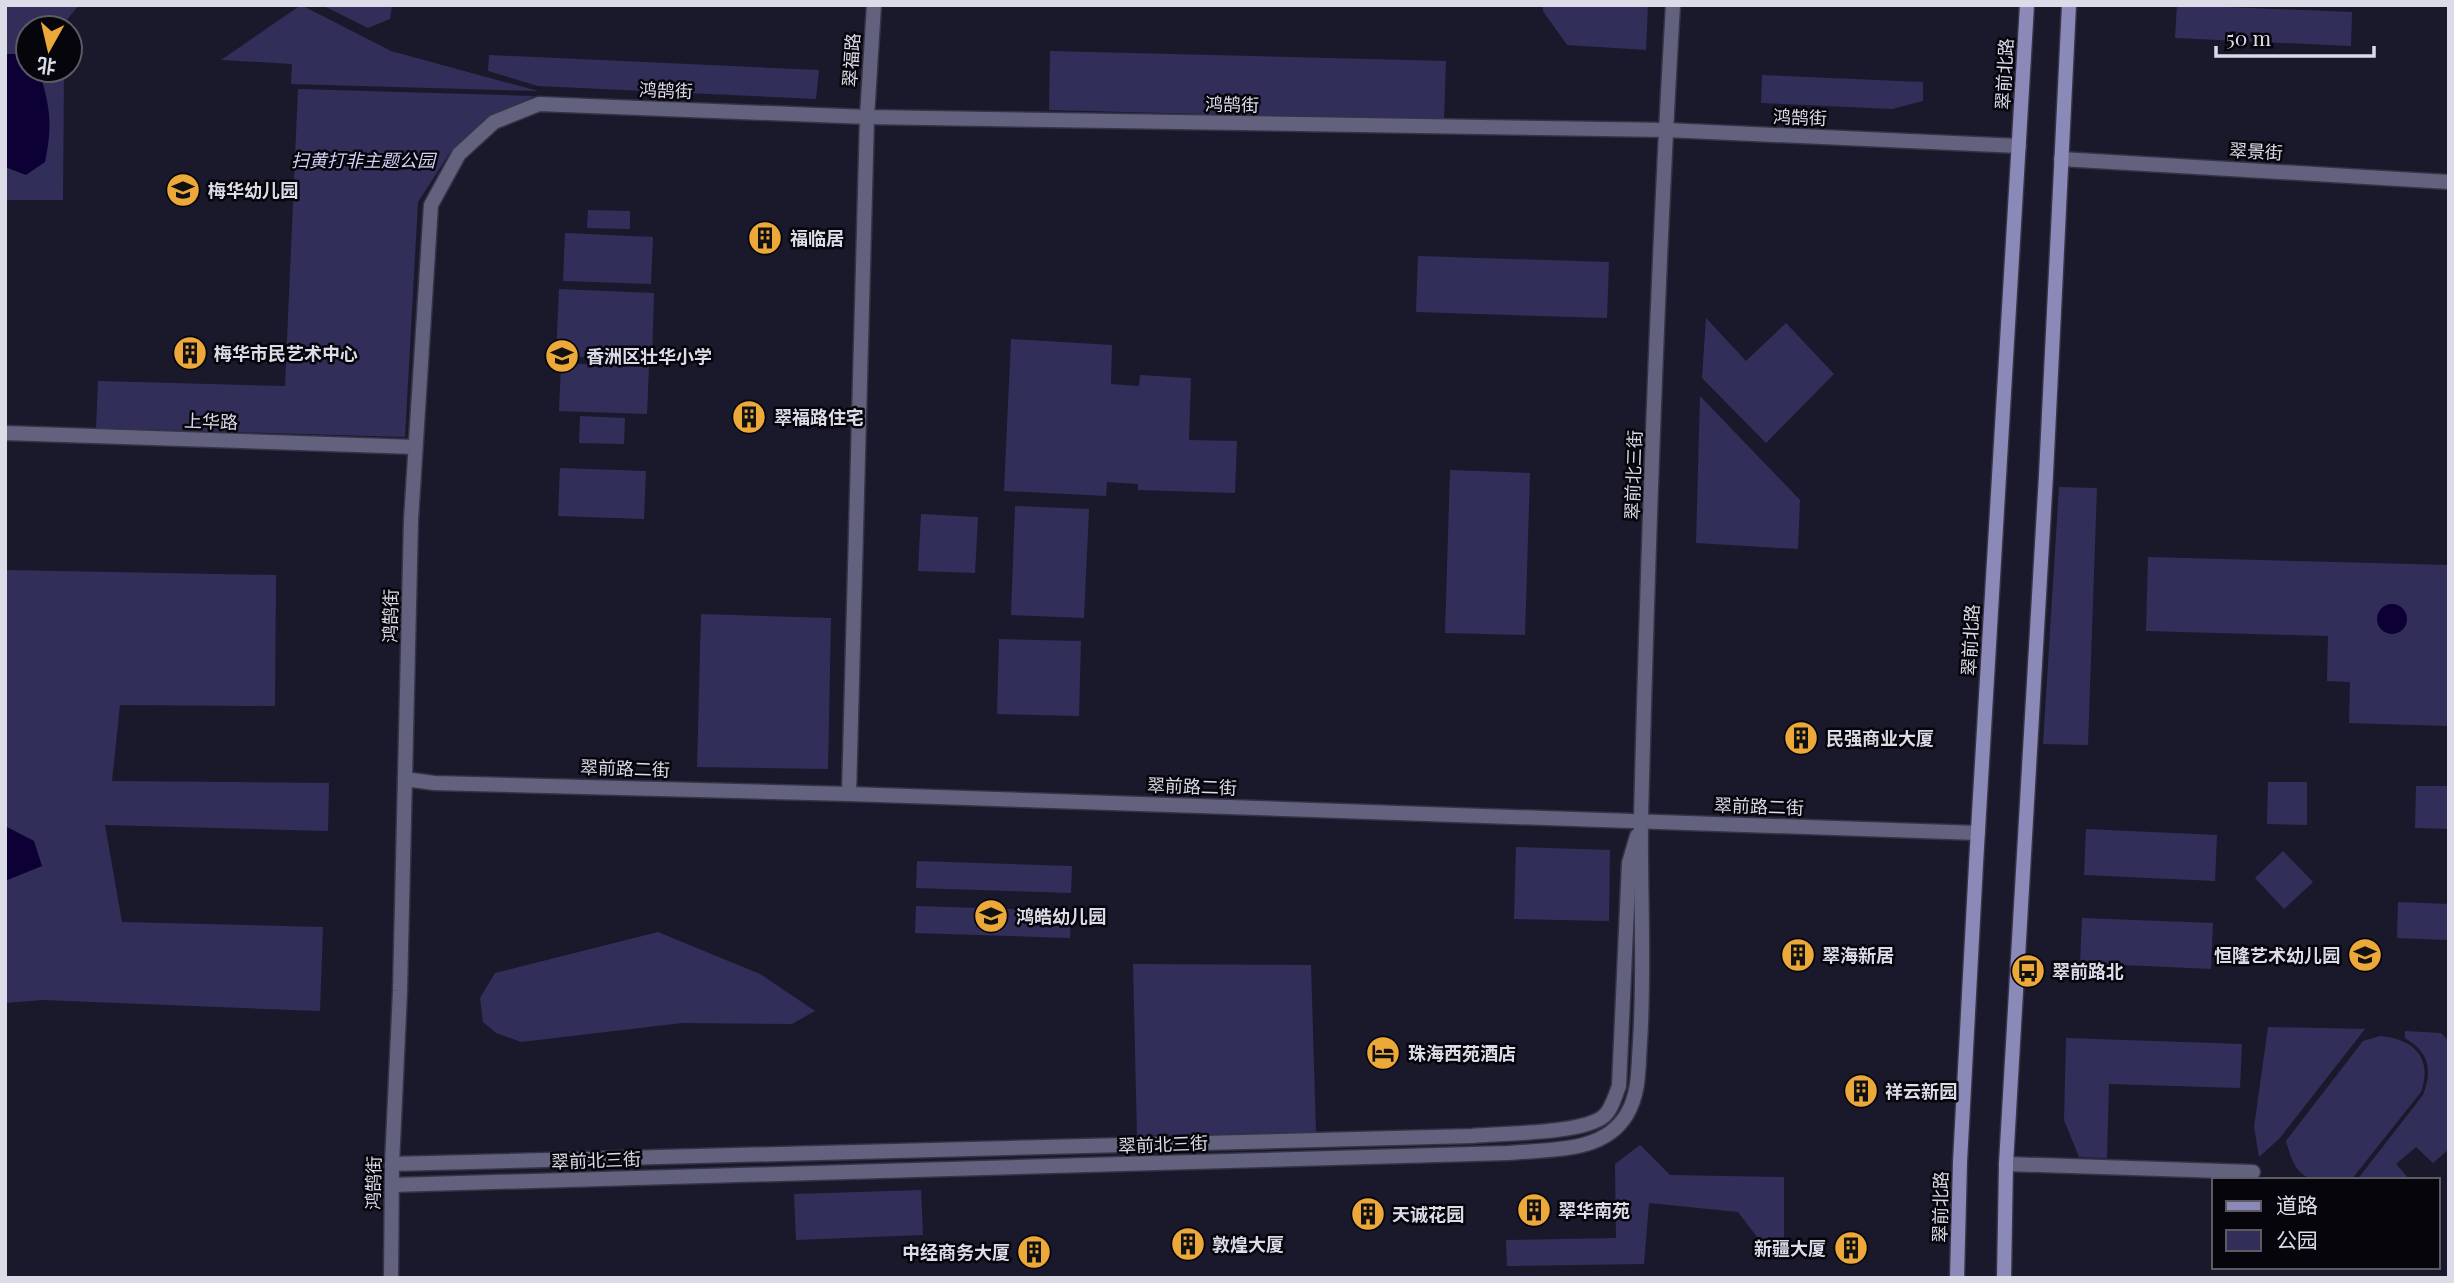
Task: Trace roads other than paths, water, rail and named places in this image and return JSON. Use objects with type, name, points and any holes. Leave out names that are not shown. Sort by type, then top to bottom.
[{"type":"main road","name":"翠前北路","points":[[1957,1278],[1960,1161],[1978,833],[2027,5]]},
{"type":"main road","points":[[2004,1278],[2006,1164],[2046,475],[2069,5]]},
{"type":"street","name":"翠福路","points":[[849,794],[867,117],[874,5]]},
{"type":"street","name":"翠前北三街","points":[[392,1185],[1508,1153],[1585,1146],[1618,1129],[1636,1096],[1644,936],[1641,821],[1673,5]]},
{"type":"street","name":"鸿鹄街","points":[[391,1278],[411,520],[430,205],[459,155],[494,122],[539,104],[867,117],[1666,131],[2019,146]]},
{"type":"street","name":"翠景街","points":[[2061,159],[2449,182]]},
{"type":"street","name":"上华路","points":[[5,433],[415,447]]},
{"type":"street","name":"翠前路二街","points":[[405,779],[434,783],[849,794],[1978,833]]},
{"type":"street","name":"翠前北三街","points":[[392,1164],[1472,1136],[1564,1129],[1586,1124],[1604,1116],[1613,1104],[1619,1086],[1629,863],[1641,821]]},
{"type":"street","points":[[2006,1164],[2253,1172]]},
{"type":"place","name":"梅华幼儿园","points":[[183,190]]},
{"type":"place","name":"福临居","points":[[765,238]]},
{"type":"place","name":"梅华市民艺术中心","points":[[190,353]]},
{"type":"place","name":"香洲区壮华小学","points":[[562,356]]},
{"type":"place","name":"翠福路住宅","points":[[749,417]]},
{"type":"place","name":"民强商业大厦","points":[[1801,738]]},
{"type":"place","name":"鸿皓幼儿园","points":[[991,916]]},
{"type":"place","name":"翠海新居","points":[[1798,955]]},
{"type":"place","name":"恒隆艺术幼儿园","points":[[2365,955]]},
{"type":"place","name":"翠前路北","points":[[2028,971]]},
{"type":"place","name":"珠海西苑酒店","points":[[1383,1053]]},
{"type":"place","name":"祥云新园","points":[[1861,1091]]},
{"type":"place","name":"翠华南苑","points":[[1534,1210]]},
{"type":"place","name":"天诚花园","points":[[1368,1214]]},
{"type":"place","name":"敦煌大厦","points":[[1188,1244]]},
{"type":"place","name":"新疆大厦","points":[[1851,1248]]},
{"type":"place","name":"中经商务大厦","points":[[1034,1252]]},
{"type":"park label","name":"扫黄打非主题公园","points":[[363,160]]}]
